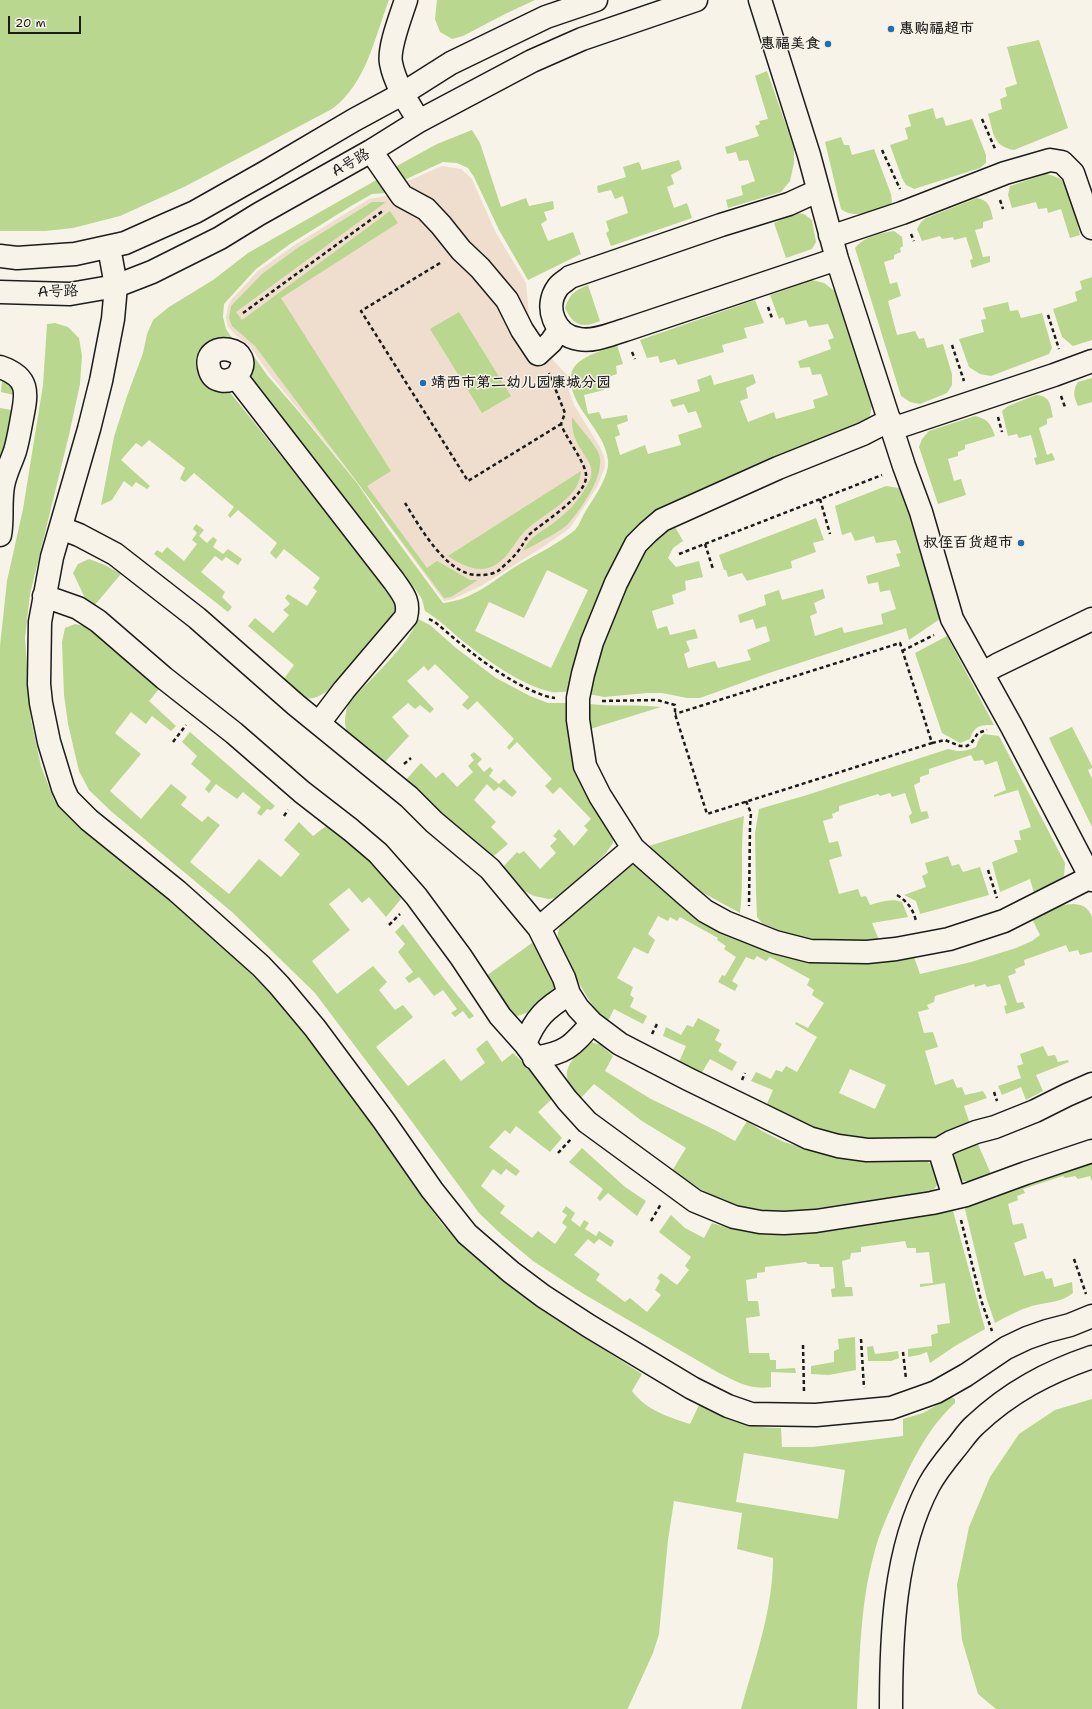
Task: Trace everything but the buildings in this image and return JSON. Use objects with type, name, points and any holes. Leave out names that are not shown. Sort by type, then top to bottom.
[{"type":"street","points":[[406,0],[393,41],[391,62],[402,94],[419,121]]},
{"type":"street","points":[[0,256],[17,258],[57,256],[75,254],[125,243],[195,212],[402,94],[451,63],[546,17],[596,0]]},
{"type":"street","name":"A号路","points":[[0,292],[70,294],[116,286],[152,272],[220,238],[259,214],[371,151],[419,121],[532,61],[582,39],[696,0]]},
{"type":"street","points":[[760,0],[809,155],[837,259],[891,425],[904,466],[921,512],[952,618],[983,673],[1091,878],[1004,921],[949,939],[896,949],[867,952],[810,951],[775,942],[746,931],[705,911],[633,848],[600,796],[585,766],[578,720],[578,698],[592,642],[613,590],[636,544],[662,520],[785,465],[863,434],[891,425],[904,427],[971,402],[1092,361]]},
{"type":"street","points":[[371,151],[402,196],[426,209],[507,300],[522,330],[538,354],[551,342],[559,330]]},
{"type":"street","points":[[830,235],[842,233],[910,210],[1005,173],[1050,160],[1062,162],[1073,173],[1092,228]]},
{"type":"street","points":[[818,193],[813,193],[789,204],[721,225],[570,277],[558,287],[551,303],[552,318],[559,330],[568,336],[580,340],[602,336],[625,330],[837,259]]},
{"type":"street","points":[[109,247],[116,286],[113,319],[101,381],[89,429],[52,557],[40,622],[39,684],[41,703],[49,742],[59,778],[68,799],[89,820],[194,905],[261,966],[279,985],[315,1028],[455,1220],[467,1234],[496,1260],[543,1296],[589,1326],[692,1388],[728,1406],[751,1414],[816,1415],[891,1408],[941,1390],[1006,1348],[1027,1338],[1070,1325],[1090,1308]]},
{"type":"street","points":[[0,367],[17,376],[23,384],[26,396],[16,449],[1,486],[2,522],[0,535]]},
{"type":"street","points":[[236,377],[394,580],[404,596],[408,608],[406,617],[344,690],[319,724]]},
{"type":"street","points":[[61,528],[79,535],[115,554],[197,618],[319,724],[409,797],[434,822],[490,869],[522,905],[539,928],[564,978],[569,994],[578,1008],[592,1023],[620,1044],[809,1138],[838,1146],[868,1150],[939,1149],[976,1132],[996,1128],[1092,1084]]},
{"type":"street","points":[[44,596],[78,608],[98,620],[164,678],[234,733],[302,792],[378,853],[416,896],[461,957],[500,1016],[530,1051],[567,1100],[587,1122],[695,1201],[734,1216],[760,1222],[784,1223],[816,1221],[932,1203],[966,1195],[1092,1151]]},
{"type":"street","points":[[983,673],[996,665],[1092,619]]},
{"type":"street","points":[[539,928],[633,848]]},
{"type":"street","points":[[530,1051],[531,1028],[545,1009],[569,994]]},
{"type":"street","points":[[530,1051],[553,1055],[566,1050],[578,1040],[592,1023]]},
{"type":"street","points":[[939,1149],[954,1197]]},
{"type":"street","points":[[891,1709],[892,1641],[896,1602],[910,1534],[929,1485],[939,1469],[974,1426],[994,1409],[1039,1379],[1062,1367],[1092,1357]]},
{"type":"path","points":[[982,119],[1005,173]]},
{"type":"path","points":[[882,150],[910,210]]},
{"type":"path","points":[[243,313],[402,196]]},
{"type":"path","points":[[461,250],[361,311],[468,481],[561,424]]},
{"type":"path","points":[[1048,315],[1066,371]]},
{"type":"path","points":[[952,345],[971,402]]},
{"type":"path","points":[[405,503],[424,534],[441,555],[456,567],[475,576],[496,572],[520,549],[526,537],[567,504],[582,488],[586,480],[586,470],[564,434],[561,424],[565,413],[549,372],[538,354]]},
{"type":"path","points":[[679,554],[904,466]]},
{"type":"path","points":[[820,498],[830,534]]},
{"type":"path","points":[[705,544],[713,570]]},
{"type":"path","points":[[408,608],[435,622],[471,654],[514,682],[550,698],[578,698],[612,702],[657,700],[675,705],[675,714],[707,814],[932,743],[945,740],[960,746],[968,746],[978,733],[983,730],[990,730]]},
{"type":"path","points":[[902,651],[935,634],[952,618]]},
{"type":"path","points":[[675,714],[900,643],[932,743]]},
{"type":"path","points":[[746,801],[751,813],[749,903],[746,931]]},
{"type":"path","points":[[988,870],[1004,921]]},
{"type":"path","points":[[897,896],[906,900],[910,906],[921,944]]},
{"type":"path","points":[[954,1197],[981,1300],[993,1335]]},
{"type":"path","points":[[1074,1259],[1090,1308]]},
{"type":"path","points":[[861,1339],[864,1391]]},
{"type":"path","points":[[803,1345],[804,1396]]},
{"type":"path","points":[[903,1352],[906,1382]]},
{"type":"shaded area","name":"靖西市第二幼儿园康城分园","points":[[442,166],[461,169],[472,179],[496,233],[526,283],[529,316],[538,339],[550,357],[567,375],[569,391],[574,405],[600,447],[604,457],[605,467],[597,487],[570,528],[481,586],[453,599],[444,601],[358,483],[268,372],[249,345],[228,327],[226,318],[228,306],[231,300],[258,271],[293,246],[369,199],[390,195],[401,184]]},
{"type":"green space","points":[[0,0],[389,0],[374,44],[361,73],[354,86],[332,109],[184,187],[120,216],[73,228],[45,231],[0,231]]},
{"type":"green space","points":[[437,0],[535,0],[463,36],[452,39],[440,32],[435,19]]},
{"type":"green space","points":[[1039,40],[1068,128],[1014,150],[1002,145],[995,138],[988,114],[1002,109],[1000,99],[1007,96],[1005,88],[1017,84],[1007,47]]},
{"type":"green space","points":[[767,71],[794,148],[794,163],[790,181],[781,192],[728,208],[726,200],[743,195],[741,186],[755,181],[748,160],[739,161],[736,152],[727,154],[725,147],[759,136],[755,126],[760,124],[759,121],[768,119],[755,76]]},
{"type":"green space","points":[[933,108],[936,119],[943,117],[946,126],[972,119],[986,155],[986,163],[980,168],[914,189],[906,185],[902,178],[890,145],[908,139],[905,128],[911,126],[908,115]]},
{"type":"green space","points":[[472,130],[480,143],[501,207],[526,198],[529,206],[553,201],[554,209],[544,212],[547,220],[541,224],[548,241],[573,232],[581,254],[528,280],[499,230],[474,177],[468,168],[457,163],[443,162],[402,181],[395,167],[437,144]]},
{"type":"green space","points":[[841,137],[844,145],[849,145],[852,155],[874,149],[891,194],[892,202],[889,207],[858,214],[852,214],[841,209],[825,142]]},
{"type":"green space","points":[[679,160],[682,169],[671,175],[674,184],[667,187],[674,208],[687,203],[692,218],[611,246],[606,233],[609,231],[606,221],[628,213],[623,196],[615,199],[611,190],[598,193],[597,186],[626,177],[623,167],[639,162],[642,170]]},
{"type":"green space","points":[[1046,174],[1059,178],[1066,185],[1074,206],[1080,235],[1070,238],[1061,209],[1048,213],[1047,208],[1038,209],[1036,202],[1012,208],[1008,195],[1010,186]]},
{"type":"green space","points":[[378,179],[386,193],[372,194],[351,206],[290,244],[256,269],[224,304],[223,317],[226,329],[234,341],[204,350],[228,390],[394,597],[399,608],[394,619],[333,687],[317,697],[306,698],[296,692],[283,680],[294,665],[248,626],[255,618],[273,633],[289,615],[283,610],[290,604],[285,598],[288,594],[307,606],[317,591],[313,588],[320,578],[284,549],[276,559],[270,553],[277,543],[238,510],[230,518],[228,515],[234,507],[194,473],[185,482],[180,479],[185,468],[149,440],[142,447],[136,443],[121,460],[150,486],[147,489],[136,482],[132,487],[124,481],[112,500],[101,505],[114,437],[143,353],[147,334],[153,320],[169,307],[213,280],[248,253]]},
{"type":"green space","points":[[977,198],[985,201],[989,205],[993,219],[983,222],[983,228],[975,230],[983,257],[990,256],[990,262],[972,268],[970,260],[973,259],[966,237],[954,240],[953,237],[942,239],[940,236],[922,241],[917,229],[921,222],[926,218]]},
{"type":"green space","points":[[372,202],[386,202],[236,312],[242,320],[390,211],[398,223],[281,298],[391,471],[367,486],[427,568],[437,561],[470,580],[478,580],[451,597],[444,598],[255,346],[232,326],[229,318],[231,306],[262,274],[296,249]]},
{"type":"green space","points":[[796,213],[804,214],[812,220],[816,242],[812,249],[786,258],[774,223]]},
{"type":"green space","points":[[894,231],[902,237],[903,246],[900,248],[901,252],[894,255],[894,259],[884,262],[890,284],[897,282],[901,296],[888,301],[897,335],[915,331],[919,339],[924,338],[927,348],[943,344],[952,374],[952,385],[947,393],[920,404],[910,402],[901,396],[855,248],[867,238]]},
{"type":"green space","points":[[1092,277],[1092,340],[1073,346],[1062,337],[1053,309],[1077,301],[1075,292],[1082,289],[1080,281]]},
{"type":"green space","points":[[812,280],[824,283],[836,292],[872,405],[870,416],[860,423],[662,512],[571,691],[552,692],[540,689],[516,678],[480,654],[439,620],[425,611],[422,599],[406,576],[297,439],[268,399],[248,378],[253,366],[253,355],[267,375],[357,483],[387,527],[443,603],[474,594],[518,565],[562,540],[578,527],[600,488],[608,467],[605,449],[600,438],[580,407],[571,386],[571,375],[573,369],[583,359],[617,345],[623,364],[616,366],[617,374],[602,379],[604,390],[584,395],[588,414],[599,412],[602,419],[627,415],[628,421],[617,425],[620,435],[615,437],[620,455],[645,445],[648,454],[681,445],[678,435],[702,427],[696,411],[688,413],[684,404],[673,407],[670,400],[700,391],[697,380],[711,375],[714,385],[753,374],[756,383],[746,388],[748,398],[740,401],[748,422],[774,412],[776,419],[815,408],[813,400],[828,395],[821,374],[812,375],[810,367],[800,368],[798,361],[831,349],[828,340],[834,338],[828,324],[809,327],[806,320],[786,325],[783,317],[779,319],[770,295]],"holes":[[[547,570],[588,590],[551,668],[475,631],[489,602],[524,618]]]},
{"type":"green space","points":[[588,285],[600,321],[583,325],[575,322],[565,308],[568,300],[573,294],[579,289]]},
{"type":"green space","points":[[755,300],[764,323],[744,328],[747,338],[722,345],[724,352],[678,365],[675,359],[660,363],[658,356],[647,358],[640,340]]},
{"type":"green space","points":[[1008,302],[1010,311],[1018,310],[1021,318],[1042,313],[1052,348],[1049,354],[991,376],[980,374],[969,367],[959,339],[984,332],[981,320],[986,319],[983,308]]},
{"type":"green space","points":[[459,312],[511,396],[482,413],[430,329]]},
{"type":"green space","points":[[55,323],[68,327],[79,338],[82,356],[80,384],[69,435],[30,594],[25,638],[31,720],[41,766],[54,800],[58,806],[81,829],[170,899],[227,950],[283,1006],[366,1116],[442,1224],[464,1248],[495,1274],[550,1315],[642,1374],[632,1391],[638,1398],[651,1408],[690,1424],[699,1405],[709,1411],[738,1422],[759,1427],[781,1428],[782,1447],[813,1447],[903,1436],[903,1419],[923,1413],[951,1397],[955,1399],[955,1403],[945,1413],[922,1444],[881,1530],[869,1573],[863,1612],[857,1709],[741,1709],[767,1615],[773,1558],[737,1549],[742,1513],[674,1501],[668,1540],[659,1634],[653,1653],[627,1709],[0,1709],[0,646],[7,581],[23,509],[43,385],[47,324]],"holes":[[[744,1453],[845,1470],[838,1519],[736,1502]]]},
{"type":"green space","points":[[0,371],[20,391],[0,467],[0,408],[11,410],[14,395],[1,392],[2,381],[0,380]]},
{"type":"green space","points":[[1092,378],[1092,402],[1078,406],[1074,394],[1076,385],[1078,382]]},
{"type":"green space","points":[[1036,395],[1045,397],[1050,405],[1053,417],[1047,419],[1047,424],[1039,428],[1047,455],[1052,453],[1055,460],[1036,465],[1034,458],[1037,457],[1031,435],[1019,438],[1017,434],[1008,436],[1002,411],[1008,406]]},
{"type":"green space","points":[[975,416],[986,420],[992,428],[995,436],[965,445],[965,449],[958,452],[958,456],[948,459],[954,481],[961,479],[966,495],[938,504],[919,447],[922,439],[929,431]]},
{"type":"green space","points":[[572,417],[599,454],[599,472],[596,481],[585,501],[568,524],[523,551],[526,545],[534,537],[573,506],[580,497],[590,478],[590,466],[575,439],[572,426]]},
{"type":"green space","points":[[581,471],[579,481],[567,498],[531,525],[500,562],[488,568],[478,569],[462,564],[448,556]]},
{"type":"green space","points":[[886,486],[899,488],[904,498],[940,619],[909,640],[906,628],[766,674],[700,698],[687,698],[662,693],[604,697],[589,694],[592,673],[612,613],[647,542],[674,525],[683,541],[673,548],[668,558],[676,567],[699,561],[703,577],[685,581],[686,590],[672,595],[674,604],[652,611],[657,629],[667,626],[670,635],[695,629],[698,638],[686,641],[690,651],[684,654],[688,668],[715,661],[718,668],[751,660],[747,650],[770,641],[766,626],[756,629],[753,619],[740,623],[738,615],[766,605],[764,595],[779,590],[782,600],[823,589],[825,598],[814,603],[817,613],[810,616],[815,636],[842,627],[844,633],[883,624],[881,614],[896,609],[890,590],[880,592],[878,582],[868,584],[866,576],[900,566],[896,554],[901,553],[896,540],[876,543],[874,536],[855,541],[851,532],[842,535],[835,506]]},
{"type":"green space","points":[[816,518],[824,540],[813,543],[816,552],[791,561],[792,568],[747,581],[742,573],[728,577],[719,555]]},
{"type":"green space","points":[[196,524],[204,530],[199,536],[207,543],[213,537],[217,540],[213,547],[223,554],[228,549],[242,559],[238,565],[226,557],[222,561],[215,556],[201,572],[225,592],[222,597],[232,607],[228,612],[154,554],[157,550],[162,553],[167,547],[184,561],[197,544],[192,540],[197,533],[193,529]]},
{"type":"green space","points":[[89,559],[105,565],[121,574],[94,606],[85,598],[73,573],[78,564]]},
{"type":"green space","points":[[418,619],[430,625],[456,648],[496,678],[530,696],[548,703],[568,703],[613,834],[613,843],[606,853],[561,897],[549,899],[534,896],[524,891],[501,869],[517,852],[519,854],[524,851],[540,869],[556,853],[550,846],[557,839],[553,836],[559,829],[574,846],[588,830],[584,826],[591,819],[560,787],[553,794],[545,786],[552,779],[517,742],[509,750],[507,747],[514,739],[477,701],[468,710],[462,705],[469,697],[435,664],[428,671],[424,666],[407,681],[434,709],[430,713],[420,705],[415,709],[408,703],[392,717],[409,736],[384,763],[358,746],[348,734],[345,726],[345,716],[348,704],[397,652]]},
{"type":"green space","points":[[75,624],[85,626],[97,634],[159,689],[149,701],[176,726],[171,731],[152,716],[146,724],[131,712],[115,733],[141,754],[110,791],[141,819],[171,784],[187,797],[181,805],[202,822],[208,816],[220,825],[190,862],[229,894],[259,859],[281,877],[300,854],[284,840],[299,822],[313,836],[326,826],[367,859],[394,888],[401,899],[386,917],[369,897],[362,903],[349,888],[329,904],[350,930],[312,961],[337,994],[373,966],[387,982],[379,990],[395,1010],[403,1005],[413,1017],[376,1047],[408,1086],[444,1059],[461,1081],[485,1063],[476,1049],[487,1040],[502,1062],[513,1053],[531,1070],[552,1099],[538,1112],[562,1138],[550,1152],[516,1126],[510,1134],[505,1130],[489,1147],[520,1171],[516,1176],[506,1169],[501,1175],[493,1169],[481,1186],[505,1206],[500,1213],[532,1238],[538,1231],[555,1244],[567,1227],[562,1223],[567,1215],[562,1212],[566,1206],[575,1213],[571,1220],[580,1227],[584,1220],[589,1223],[585,1229],[596,1236],[599,1231],[614,1241],[611,1247],[599,1239],[594,1244],[588,1239],[574,1255],[600,1274],[596,1280],[625,1302],[630,1298],[647,1312],[661,1295],[655,1290],[660,1281],[657,1278],[661,1273],[677,1285],[689,1270],[685,1266],[691,1257],[659,1232],[671,1215],[685,1228],[704,1238],[712,1223],[752,1233],[793,1235],[952,1207],[985,1329],[955,1346],[930,1363],[927,1352],[908,1357],[908,1349],[932,1346],[931,1335],[938,1333],[937,1325],[950,1323],[945,1283],[920,1287],[920,1284],[933,1283],[929,1252],[916,1253],[916,1248],[907,1248],[905,1241],[861,1247],[861,1252],[851,1253],[850,1259],[842,1261],[845,1287],[852,1287],[853,1296],[832,1297],[831,1289],[835,1288],[833,1267],[820,1267],[819,1264],[808,1264],[806,1262],[765,1267],[765,1272],[757,1273],[757,1278],[746,1280],[748,1301],[758,1301],[760,1316],[746,1318],[749,1353],[769,1353],[770,1360],[776,1360],[776,1369],[795,1368],[796,1373],[771,1372],[771,1387],[763,1388],[744,1384],[719,1373],[582,1293],[533,1261],[479,1213],[315,993],[232,912],[112,812],[89,790],[79,771],[68,724],[64,695],[62,642],[65,628]]},
{"type":"green space","points":[[947,636],[994,725],[985,725],[976,728],[970,739],[960,743],[942,733],[915,653]]},
{"type":"green space","points":[[589,704],[643,706],[661,707],[587,730]]},
{"type":"green space","points":[[1072,727],[1092,766],[1092,768],[1088,770],[1092,779],[1092,827],[1049,738]]},
{"type":"green space","points":[[190,732],[275,806],[271,810],[267,809],[261,816],[257,813],[261,807],[243,792],[237,799],[216,784],[209,793],[205,789],[211,781],[191,764],[197,756],[182,742]]},
{"type":"green space","points":[[984,734],[999,736],[1065,863],[1064,876],[1050,887],[1034,893],[1030,879],[1000,892],[992,862],[1018,852],[1014,840],[1021,840],[1019,831],[1031,827],[1018,790],[994,797],[994,795],[1006,790],[997,761],[985,765],[983,760],[974,761],[971,755],[929,769],[929,774],[920,777],[920,782],[914,785],[921,812],[927,811],[929,818],[911,824],[909,816],[912,813],[905,793],[892,797],[890,793],[880,796],[878,794],[839,806],[839,811],[832,814],[833,818],[823,821],[829,843],[838,841],[842,856],[829,860],[839,894],[858,889],[861,897],[866,896],[870,905],[890,900],[902,902],[908,917],[872,923],[879,940],[841,945],[798,939],[762,923],[757,917],[755,833],[759,809],[948,749],[959,751],[969,750],[976,747],[979,739]]},
{"type":"green space","points":[[474,752],[482,759],[477,764],[484,772],[490,767],[493,770],[489,776],[499,784],[504,779],[517,792],[512,797],[499,787],[494,791],[487,784],[474,800],[496,822],[491,827],[508,844],[489,860],[405,781],[421,763],[436,778],[443,772],[457,787],[473,772],[468,766],[474,760],[470,755]]},
{"type":"green space","points":[[744,816],[740,913],[696,889],[649,846]]},
{"type":"green space","points":[[948,856],[952,866],[959,864],[963,872],[980,867],[989,895],[920,914],[916,901],[904,895],[926,887],[922,876],[928,873],[925,863]]},
{"type":"green space","points":[[631,865],[640,865],[662,886],[848,962],[871,964],[914,957],[920,974],[971,962],[1016,948],[1032,941],[1040,935],[1031,917],[1064,905],[1073,904],[1081,905],[1087,909],[1092,917],[1092,952],[1080,955],[1078,950],[1069,952],[1066,945],[1024,960],[1025,965],[1015,969],[1016,973],[1008,976],[1017,1003],[1023,1002],[1025,1008],[1006,1014],[1004,1006],[1007,1005],[1000,984],[987,987],[985,984],[975,987],[974,984],[935,996],[934,1002],[927,1005],[929,1009],[918,1012],[924,1033],[933,1032],[938,1047],[925,1051],[935,1085],[953,1079],[957,1088],[962,1087],[965,1095],[983,1091],[987,1098],[964,1106],[970,1124],[934,1139],[922,1142],[898,1143],[845,1137],[822,1131],[765,1108],[773,1090],[751,1081],[756,1072],[771,1079],[776,1070],[782,1072],[786,1066],[797,1072],[817,1037],[795,1024],[796,1022],[808,1028],[824,1003],[812,995],[814,990],[807,985],[810,979],[770,957],[766,961],[757,956],[754,960],[746,957],[732,981],[738,985],[735,991],[718,982],[722,975],[725,976],[736,957],[724,949],[726,946],[717,940],[718,938],[680,917],[677,921],[670,917],[668,921],[658,916],[648,934],[655,940],[648,954],[634,947],[617,978],[633,987],[630,995],[634,998],[630,1007],[647,1016],[643,1024],[614,1009],[607,1023],[587,996],[558,942],[558,932],[565,919]],"holes":[[[850,1069],[886,1085],[875,1109],[839,1093]]]},
{"type":"green space","points":[[403,924],[474,1016],[469,1019],[463,1011],[455,1017],[451,1013],[457,1009],[443,990],[434,996],[419,977],[409,983],[405,978],[413,972],[398,952],[405,944],[395,932]]},
{"type":"green space","points":[[536,940],[550,964],[556,978],[556,985],[550,998],[544,1003],[537,1008],[517,1016],[508,1012],[486,976]]},
{"type":"green space","points":[[698,1018],[720,1030],[715,1040],[722,1044],[718,1051],[737,1062],[732,1071],[710,1059],[701,1074],[678,1064],[686,1046],[663,1036],[666,1027],[681,1035],[687,1025],[693,1027]]},
{"type":"green space","points":[[591,1042],[601,1045],[613,1056],[605,1071],[651,1099],[735,1141],[747,1121],[762,1131],[784,1142],[807,1149],[919,1157],[931,1164],[933,1167],[937,1185],[930,1192],[911,1198],[853,1203],[781,1213],[748,1210],[725,1202],[672,1171],[686,1148],[642,1121],[594,1084],[580,1099],[569,1083],[567,1072],[568,1067],[574,1057]]},
{"type":"green space","points":[[1043,1046],[1048,1056],[1055,1055],[1058,1062],[1068,1060],[1069,1062],[1036,1075],[1043,1091],[1026,1100],[1021,1087],[1002,1095],[998,1086],[1021,1078],[1017,1066],[1023,1064],[1020,1054]]},
{"type":"green space","points":[[977,1142],[991,1174],[970,1181],[961,1181],[953,1167],[953,1160],[956,1152]]},
{"type":"green space","points":[[582,1148],[625,1187],[646,1201],[637,1216],[608,1193],[600,1201],[597,1198],[603,1189],[569,1162]]},
{"type":"green space","points":[[1092,1159],[1092,1181],[1090,1176],[1078,1179],[1075,1176],[1065,1178],[1063,1176],[1023,1189],[1025,1193],[1017,1196],[1018,1200],[1008,1204],[1013,1225],[1023,1223],[1027,1238],[1014,1243],[1024,1276],[1043,1271],[1046,1279],[1052,1278],[1054,1287],[1072,1282],[1073,1293],[1064,1299],[1022,1309],[995,1323],[987,1300],[964,1205]]},
{"type":"green space","points":[[855,1337],[856,1370],[829,1375],[811,1374],[811,1366],[834,1362],[834,1351],[839,1349],[838,1339]]},
{"type":"green space","points":[[873,1346],[875,1354],[898,1351],[899,1358],[891,1361],[868,1361],[867,1347]]},
{"type":"green space","points":[[1092,1399],[1092,1709],[996,1709],[978,1694],[962,1640],[957,1585],[969,1527],[990,1477],[1019,1434],[1055,1410]]},
{"type":"place","name":"惠购福超市","points":[[891,29]]},
{"type":"place","name":"惠福美食","points":[[828,44]]},
{"type":"place","name":"靖西市第二幼儿园康城分园","points":[[423,383]]},
{"type":"place","name":"叔侄百货超市","points":[[1021,543]]}]
